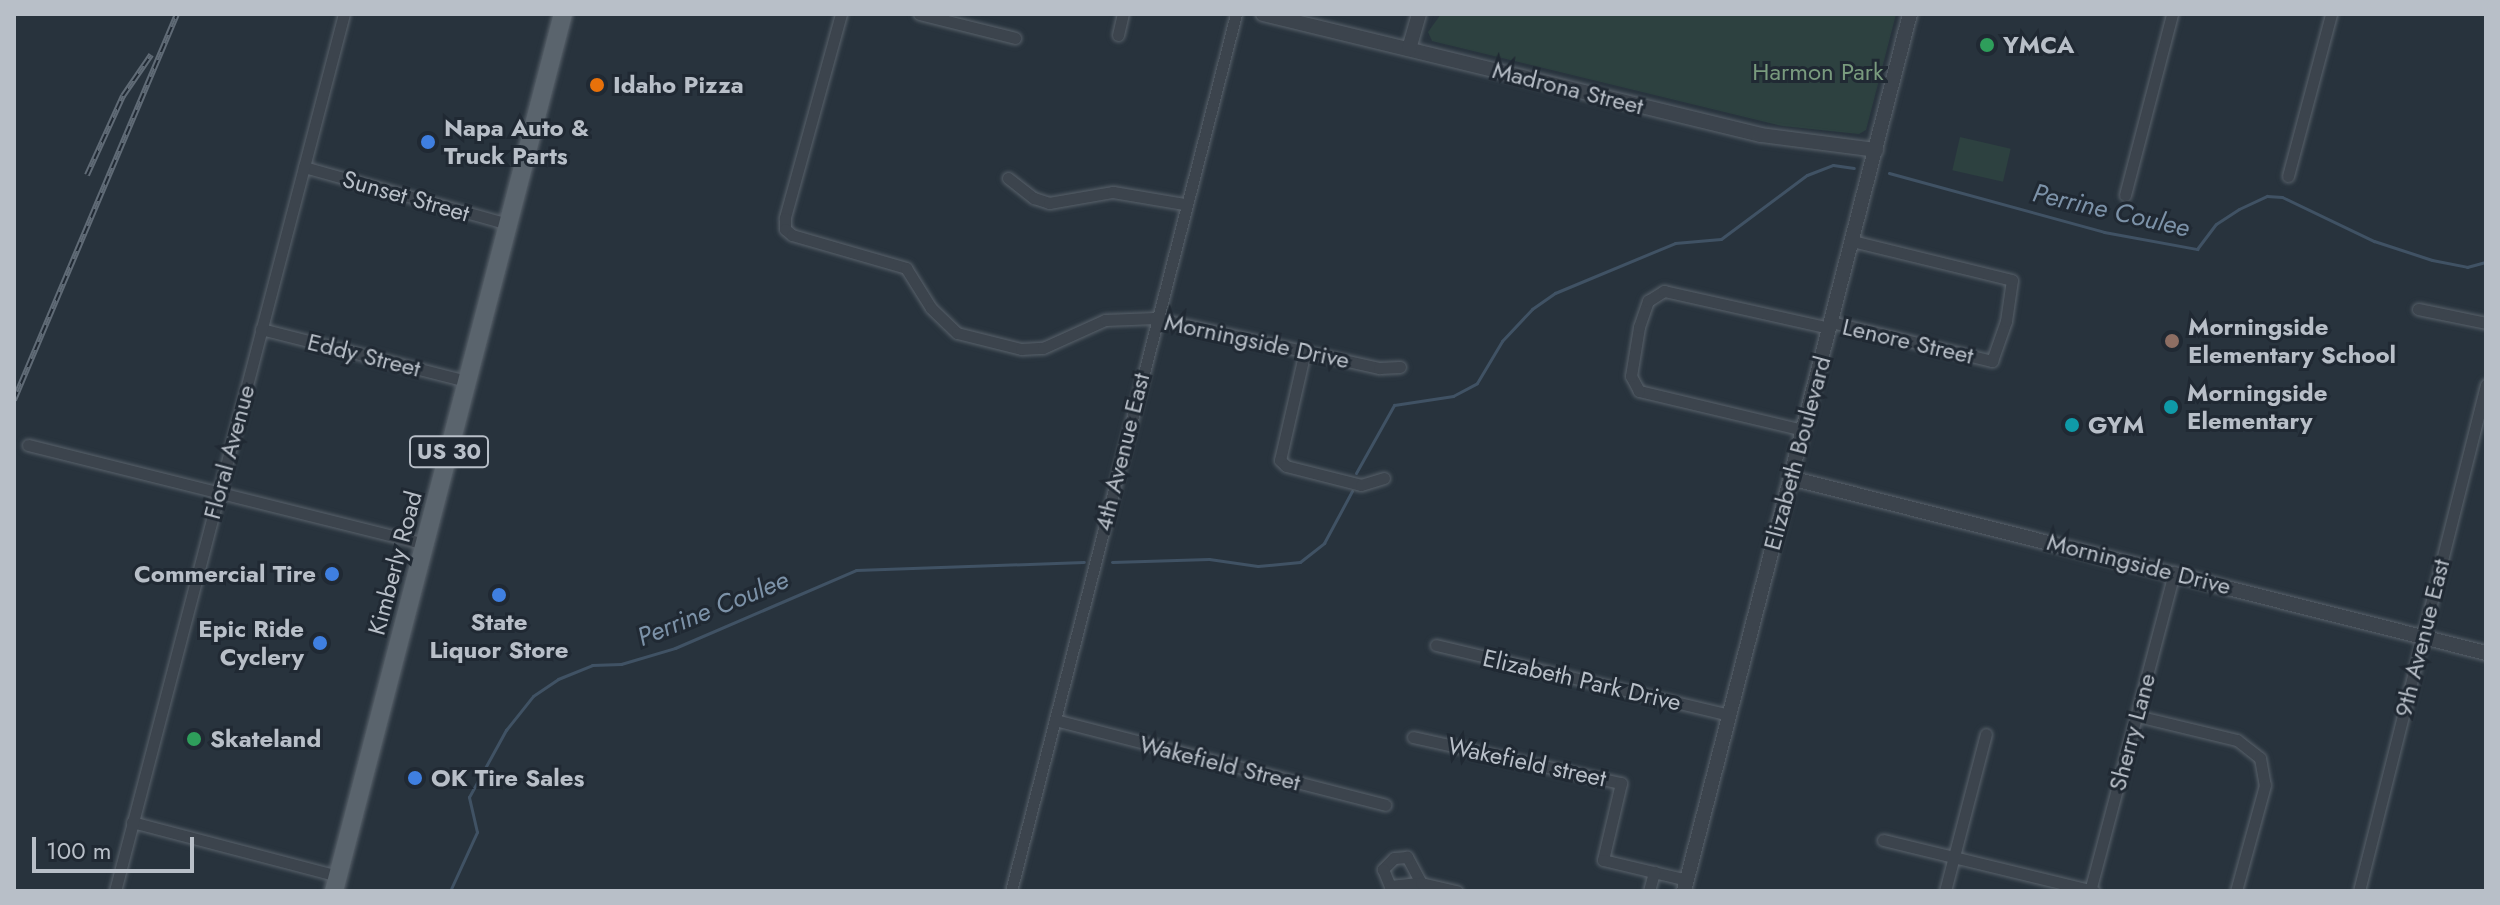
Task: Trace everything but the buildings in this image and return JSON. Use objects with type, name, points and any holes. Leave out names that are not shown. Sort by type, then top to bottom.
[{"type":"main road","name":"Kimberly Road","points":[[336,884],[563,14]]},
{"type":"street","name":"Floral Avenue","points":[[115,891],[344,14]]},
{"type":"street","name":"Morningside Drive","points":[[841,14],[796,173],[785,229],[906,268],[931,308],[957,333],[1021,349],[1043,348],[1105,320],[1155,318],[1379,368],[1400,367]]},
{"type":"street","points":[[919,14],[1015,38]]},
{"type":"street","points":[[1118,35],[1123,14]]},
{"type":"street","name":"4th Avenue East","points":[[1011,891],[1184,204],[1236,14]]},
{"type":"street","name":"Madrona Street","points":[[1263,14],[1761,135],[1876,150]]},
{"type":"street","points":[[1409,49],[1419,14]]},
{"type":"street","name":"Elizabeth Boulevard","points":[[1685,885],[1910,14]]},
{"type":"street","points":[[2125,195],[2172,14]]},
{"type":"street","points":[[2288,176],[2331,14]]},
{"type":"street","name":"Sunset Street","points":[[304,167],[508,224]]},
{"type":"street","points":[[1008,178],[1034,198],[1049,203],[1113,192],[1184,204]]},
{"type":"street","name":"Lenore Street","points":[[1830,325],[1992,361],[2006,321],[2012,280],[1852,241]]},
{"type":"street","points":[[1803,430],[1639,391],[1631,376],[1639,327],[1648,301],[1664,291],[1830,325]]},
{"type":"street","points":[[2418,309],[2486,323]]},
{"type":"street","name":"Eddy Street","points":[[261,329],[467,381]]},
{"type":"street","points":[[1305,351],[1280,460],[1286,466],[1361,485],[1384,478]]},
{"type":"street","name":"9th Avenue East","points":[[2359,891],[2486,385]]},
{"type":"street","points":[[28,445],[425,544]]},
{"type":"street","name":"Morningside Drive","points":[[1790,478],[2174,572],[2486,653]]},
{"type":"street","name":"Sherry Lane","points":[[2092,891],[2174,572]]},
{"type":"street","name":"Elizabeth Park Drive","points":[[1436,645],[1729,715]]},
{"type":"street","points":[[2137,716],[2237,740],[2260,758],[2265,785],[2236,891]]},
{"type":"street","name":"Wakefield Street","points":[[1055,720],[1385,805]]},
{"type":"street","points":[[1945,891],[1986,734]]},
{"type":"street","name":"Wakefield street","points":[[1413,737],[1621,783],[1603,860],[1654,872],[1685,885]]},
{"type":"street","points":[[132,822],[336,884]]},
{"type":"street","points":[[1883,840],[2092,891]]},
{"type":"street","points":[[1649,891],[1654,872]]},
{"type":"street","points":[[1421,883],[1457,891]]},
{"type":"green space","name":"Harmon Park","points":[[1441,14],[1896,14],[1866,130],[1859,134],[1782,126],[1432,41],[1428,32]]},
{"type":"green space","points":[[1960,137],[2011,149],[2003,182],[1952,170]]},
{"type":"waterway","name":"Perrine Coulee","points":[[1356,473],[1394,405],[1453,396],[1477,383],[1502,341],[1532,309],[1555,293],[1675,243],[1721,239],[1807,175],[1833,165],[1854,168]]},
{"type":"waterway","name":"Perrine Coulee","points":[[1889,173],[2104,232],[2197,249],[2216,224],[2239,209],[2267,196],[2282,197],[2374,241],[2432,260],[2467,267],[2486,262]]},
{"type":"waterway","name":"Perrine Coulee","points":[[1112,562],[1209,559],[1258,566],[1300,562],[1324,543],[1352,491]]},
{"type":"waterway","name":"Perrine Coulee","points":[[450,891],[477,832],[469,797],[506,730],[533,696],[558,679],[592,665],[621,664],[675,648],[856,570],[1084,562]]},
{"type":"railway","points":[[14,400],[177,14]]},
{"type":"railway","points":[[87,175],[123,96],[151,55]]},
{"type":"place","name":"YMCA","points":[[1987,45]]},
{"type":"place","name":"Idaho Pizza","points":[[597,85]]},
{"type":"place","name":"Napa Auto & Truck Parts","points":[[428,142]]},
{"type":"place","name":"Morningside Elementary School","points":[[2172,341]]},
{"type":"place","name":"Morningside Elementary","points":[[2171,407]]},
{"type":"place","name":"GYM","points":[[2072,425]]},
{"type":"place","name":"Commercial Tire","points":[[332,574]]},
{"type":"place","name":"State Liquor Store","points":[[499,595]]},
{"type":"place","name":"Epic Ride Cyclery","points":[[320,643]]},
{"type":"place","name":"Skateland","points":[[194,739]]},
{"type":"place","name":"OK Tire Sales","points":[[415,778]]}]
